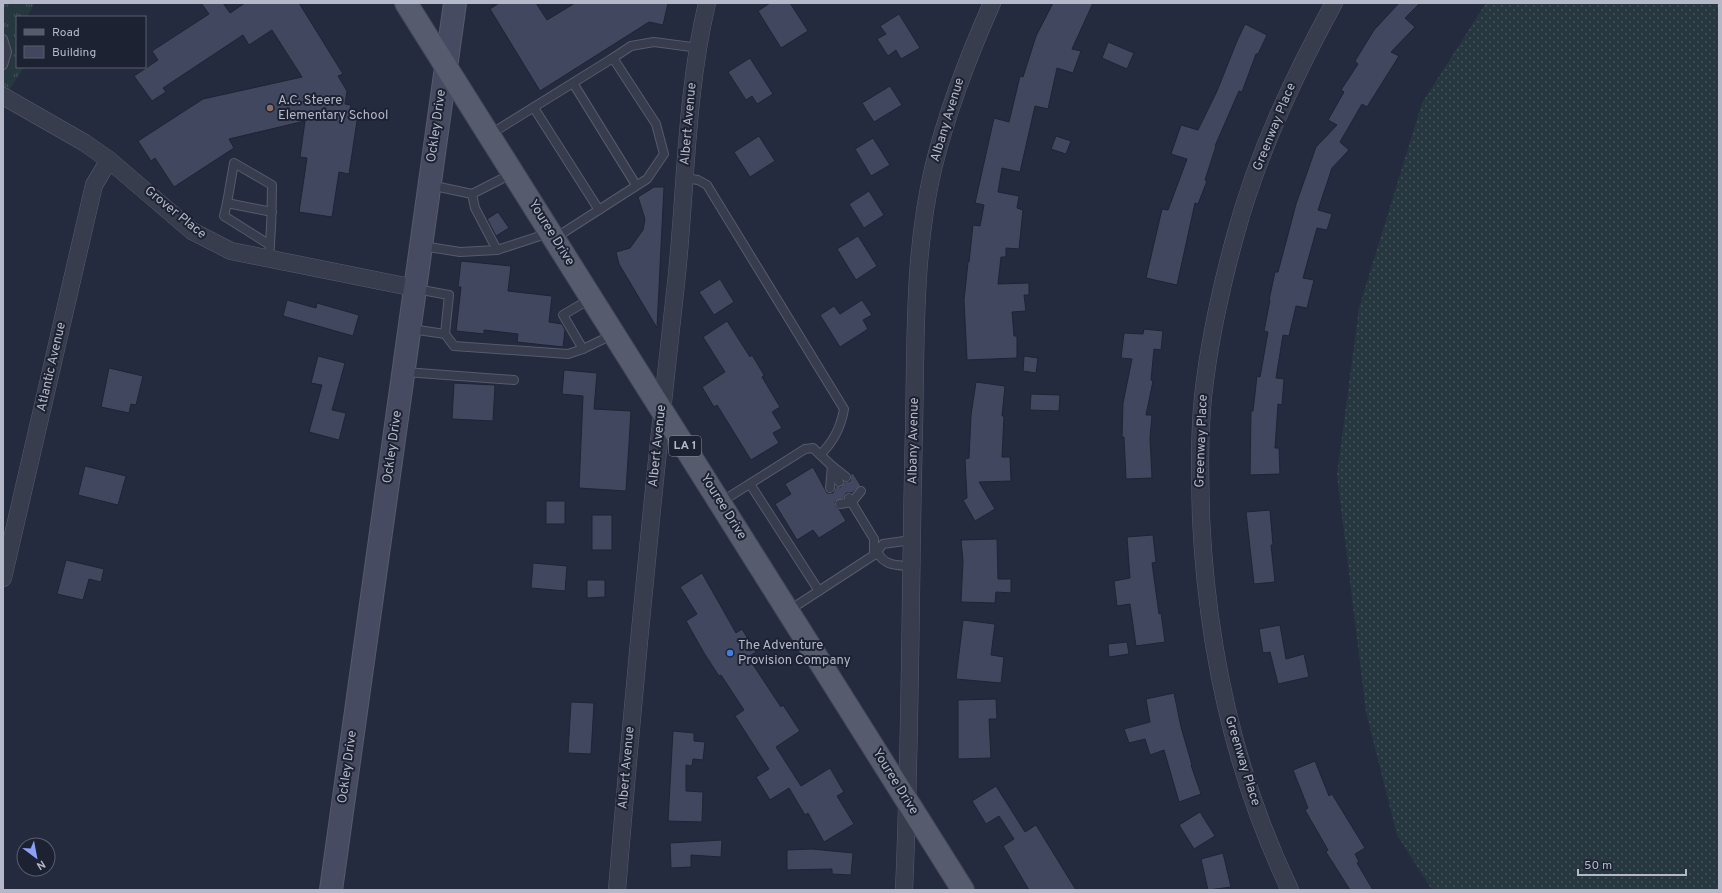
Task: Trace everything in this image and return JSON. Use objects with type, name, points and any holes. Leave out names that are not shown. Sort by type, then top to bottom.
[{"type":"main road","name":"Youree Drive","points":[[406,3],[963,890]]},
{"type":"street","name":"Ockley Drive","points":[[331,890],[455,3]]},
{"type":"street","name":"Albert Avenue","points":[[617,890],[637,654],[679,251],[691,94],[707,3]]},
{"type":"street","name":"Albany Avenue","points":[[904,890],[908,802],[910,566],[918,286],[927,199],[947,116],[970,52],[992,3]]},
{"type":"street","name":"Greenway Place","points":[[1290,890],[1272,850],[1248,785],[1227,714],[1220,682],[1209,620],[1205,578],[1199,465],[1200,432],[1210,350],[1236,233],[1252,184],[1276,121],[1307,52],[1334,3]]},
{"type":"street","name":"Grover Place","points":[[3,96],[85,143],[130,175],[168,212],[198,235],[231,251],[270,252],[415,288]]},
{"type":"street","name":"Atlantic Avenue","points":[[3,578],[94,185],[109,160]]},
{"type":"lane","points":[[3,40],[8,52],[3,65]]},
{"type":"lane","points":[[489,136],[632,46],[654,42],[699,48]]},
{"type":"lane","points":[[421,246],[460,252],[497,250],[552,236],[599,210],[647,179],[664,154],[656,124],[613,58]]},
{"type":"lane","points":[[573,83],[636,186]]},
{"type":"lane","points":[[534,108],[599,210]]},
{"type":"lane","points":[[234,163],[272,185],[270,252],[224,216],[234,163]]},
{"type":"lane","points":[[429,185],[472,194],[513,173]]},
{"type":"lane","points":[[684,178],[698,180],[707,185],[844,409],[842,420],[832,443],[821,454]]},
{"type":"lane","points":[[472,194],[475,208],[497,250]]},
{"type":"lane","points":[[227,203],[272,212]]},
{"type":"lane","points":[[415,288],[449,295],[445,334],[454,346],[568,354],[583,350],[614,334]]},
{"type":"lane","points":[[583,350],[563,315],[592,298]]},
{"type":"lane","points":[[410,328],[445,334]]},
{"type":"lane","points":[[404,372],[514,380]]},
{"type":"lane","points":[[720,503],[805,449],[813,448],[832,466],[849,476]]},
{"type":"lane","points":[[832,466],[839,482]]},
{"type":"lane","points":[[830,488],[832,466]]},
{"type":"lane","points":[[750,484],[819,591]]},
{"type":"lane","points":[[840,504],[855,496],[874,539],[876,554],[888,564],[910,566]]},
{"type":"lane","points":[[788,612],[876,554],[883,544],[911,540]]},
{"type":"green space","points":[[3,3],[35,3],[28,16],[16,16],[16,68],[23,68],[5,97],[3,96]]},
{"type":"green space","points":[[1486,3],[1719,3],[1719,890],[1432,890],[1397,835],[1366,712],[1337,475],[1359,308],[1422,103]]},
{"type":"building","points":[[201,3],[223,3],[230,13],[245,3],[299,3],[343,74],[338,76],[347,91],[345,104],[351,105],[349,113],[358,114],[349,174],[339,172],[332,217],[299,212],[307,158],[300,157],[305,121],[229,139],[234,148],[174,187],[155,158],[151,161],[138,141],[203,99],[302,77],[272,30],[249,45],[243,35],[163,88],[166,92],[152,101],[134,76],[158,60],[152,51],[209,14]]},
{"type":"building","points":[[499,3],[536,3],[547,20],[575,3],[668,3],[663,25],[649,22],[540,91],[490,9]]},
{"type":"building","points":[[770,3],[790,3],[808,31],[781,48],[758,11]]},
{"type":"building","points":[[1053,3],[1093,3],[1072,49],[1081,51],[1073,73],[1057,68],[1048,109],[1035,106],[1020,172],[1002,168],[998,192],[1019,196],[1017,208],[1023,210],[1019,249],[1006,248],[1006,257],[1001,257],[998,284],[1029,283],[1029,295],[1024,295],[1026,311],[1012,312],[1014,336],[1017,336],[1017,358],[967,360],[964,300],[968,262],[973,225],[980,226],[984,205],[975,203],[994,118],[1009,122],[1020,76],[1023,77],[1036,36]]},
{"type":"building","points":[[1399,3],[1420,3],[1405,18],[1415,27],[1391,52],[1399,56],[1367,107],[1362,104],[1340,142],[1349,150],[1332,168],[1318,210],[1332,214],[1327,230],[1317,228],[1303,278],[1314,280],[1307,308],[1296,306],[1289,336],[1283,335],[1276,378],[1284,379],[1282,405],[1278,404],[1275,448],[1279,448],[1280,474],[1250,475],[1251,411],[1253,411],[1257,376],[1260,377],[1268,332],[1264,331],[1269,300],[1275,272],[1278,272],[1296,204],[1316,147],[1337,125],[1328,120],[1344,92],[1341,90],[1358,64],[1355,61],[1374,30]]},
{"type":"building","points":[[899,14],[920,48],[901,59],[896,50],[888,56],[877,39],[886,34],[880,26]]},
{"type":"building","points":[[1245,24],[1267,35],[1258,54],[1256,54],[1242,92],[1239,91],[1215,146],[1205,180],[1207,181],[1198,204],[1195,203],[1177,285],[1146,278],[1162,209],[1168,210],[1187,159],[1171,154],[1181,125],[1198,130],[1217,91]]},
{"type":"building","points":[[1108,42],[1134,53],[1127,69],[1102,58]]},
{"type":"building","points":[[750,58],[773,94],[757,104],[752,96],[746,100],[728,72]]},
{"type":"building","points":[[890,86],[902,105],[874,122],[862,103]]},
{"type":"building","points":[[759,136],[775,161],[750,177],[734,152]]},
{"type":"building","points":[[1056,136],[1071,141],[1066,154],[1051,149]]},
{"type":"building","points":[[873,138],[890,165],[871,176],[855,149]]},
{"type":"building","points":[[654,187],[664,187],[657,328],[619,264],[616,252],[630,248],[643,230],[645,219],[638,197]]},
{"type":"building","points":[[869,191],[884,215],[864,228],[849,204]]},
{"type":"building","points":[[498,212],[509,228],[496,236],[487,219]]},
{"type":"building","points":[[858,236],[877,266],[856,280],[837,249]]},
{"type":"building","points":[[461,261],[511,266],[508,291],[552,296],[549,322],[562,324],[565,330],[563,347],[517,342],[518,334],[484,330],[484,334],[456,331],[461,287],[458,287]]},
{"type":"building","points":[[720,279],[734,302],[714,315],[699,292]]},
{"type":"building","points":[[287,300],[316,308],[317,303],[359,315],[353,336],[283,316]]},
{"type":"building","points":[[862,300],[872,315],[863,320],[868,329],[840,347],[820,315],[834,306],[840,314]]},
{"type":"building","points":[[727,321],[750,357],[752,355],[764,375],[762,377],[780,407],[772,412],[782,428],[773,433],[779,443],[751,460],[717,405],[714,407],[702,387],[725,372],[703,337]]},
{"type":"building","points":[[1144,329],[1163,331],[1161,350],[1154,349],[1151,380],[1153,381],[1146,415],[1152,415],[1150,438],[1152,478],[1126,479],[1124,437],[1122,437],[1123,403],[1132,359],[1121,358],[1124,333],[1143,334]]},
{"type":"building","points":[[318,356],[345,363],[332,410],[346,413],[339,440],[309,432],[322,385],[311,383]]},
{"type":"building","points":[[1024,356],[1038,358],[1036,373],[1023,371]]},
{"type":"building","points":[[109,368],[143,376],[136,405],[131,404],[129,413],[101,407]]},
{"type":"building","points":[[564,370],[597,373],[594,409],[631,411],[626,491],[579,488],[583,396],[562,394]]},
{"type":"building","points":[[976,382],[1005,386],[1002,416],[1004,416],[1002,457],[1010,457],[1011,481],[979,482],[995,509],[975,521],[963,500],[967,498],[965,459],[969,458],[971,415]]},
{"type":"building","points":[[454,383],[495,385],[493,421],[452,419]]},
{"type":"building","points":[[1031,394],[1060,395],[1059,411],[1030,410]]},
{"type":"building","points":[[85,466],[126,476],[118,505],[78,495]]},
{"type":"building","points":[[813,467],[827,493],[833,493],[836,486],[841,487],[844,482],[850,481],[851,474],[853,473],[861,486],[852,493],[846,493],[844,498],[835,502],[836,507],[839,509],[846,521],[819,538],[813,530],[797,540],[775,504],[791,494],[785,484]]},
{"type":"building","points":[[546,501],[565,501],[565,524],[546,524]]},
{"type":"building","points":[[1270,510],[1273,545],[1271,545],[1275,582],[1254,584],[1246,512]]},
{"type":"building","points":[[592,515],[612,515],[612,550],[592,550]]},
{"type":"building","points":[[1153,535],[1156,562],[1152,563],[1159,614],[1161,613],[1165,642],[1136,646],[1130,604],[1117,606],[1114,581],[1130,578],[1127,537]]},
{"type":"building","points":[[997,539],[998,579],[1011,579],[1011,593],[996,592],[995,603],[961,602],[963,561],[961,540]]},
{"type":"building","points":[[66,560],[104,569],[101,582],[89,579],[83,600],[57,594]]},
{"type":"building","points":[[533,563],[567,566],[565,591],[531,588]]},
{"type":"building","points":[[702,573],[736,633],[742,629],[756,652],[748,657],[781,707],[783,705],[800,731],[776,747],[801,786],[830,768],[844,792],[837,796],[854,824],[824,842],[808,813],[805,815],[789,788],[770,800],[756,777],[769,769],[735,716],[744,710],[721,675],[719,676],[704,653],[686,621],[697,614],[680,587]]},
{"type":"building","points":[[587,580],[605,580],[605,597],[587,598]]},
{"type":"building","points":[[963,620],[995,624],[991,655],[1004,657],[1001,683],[956,679]]},
{"type":"building","points":[[1280,625],[1286,659],[1304,654],[1309,677],[1278,684],[1270,652],[1263,653],[1259,629]]},
{"type":"building","points":[[1127,642],[1129,654],[1109,657],[1108,644]]},
{"type":"building","points":[[1174,693],[1191,765],[1201,794],[1179,802],[1164,750],[1150,755],[1145,739],[1129,743],[1124,729],[1150,722],[1146,699]]},
{"type":"building","points":[[996,699],[997,719],[989,719],[991,758],[958,759],[958,700]]},
{"type":"building","points":[[571,702],[594,703],[591,754],[568,753]]},
{"type":"building","points":[[673,731],[694,733],[694,741],[705,742],[703,760],[693,759],[692,766],[686,765],[686,791],[703,792],[702,822],[668,821]]},
{"type":"building","points":[[1315,761],[1329,796],[1332,794],[1365,848],[1355,854],[1359,862],[1357,863],[1373,890],[1350,890],[1326,852],[1328,850],[1305,810],[1308,808],[1293,770]]},
{"type":"building","points":[[996,786],[1025,832],[1036,825],[1076,890],[1029,890],[1003,846],[1014,839],[999,816],[986,824],[972,801]]},
{"type":"building","points":[[1200,812],[1215,836],[1194,849],[1179,825]]},
{"type":"building","points":[[722,840],[721,857],[691,855],[691,867],[671,868],[670,843]]},
{"type":"building","points":[[812,849],[853,853],[851,875],[832,874],[832,869],[787,870],[787,850]]},
{"type":"building","points":[[1223,853],[1231,887],[1208,890],[1201,859]]},
{"type":"place","name":"A.C. Steere Elementary School","points":[[270,108]]},
{"type":"place","name":"The Adventure Provision Company","points":[[730,653]]}]
